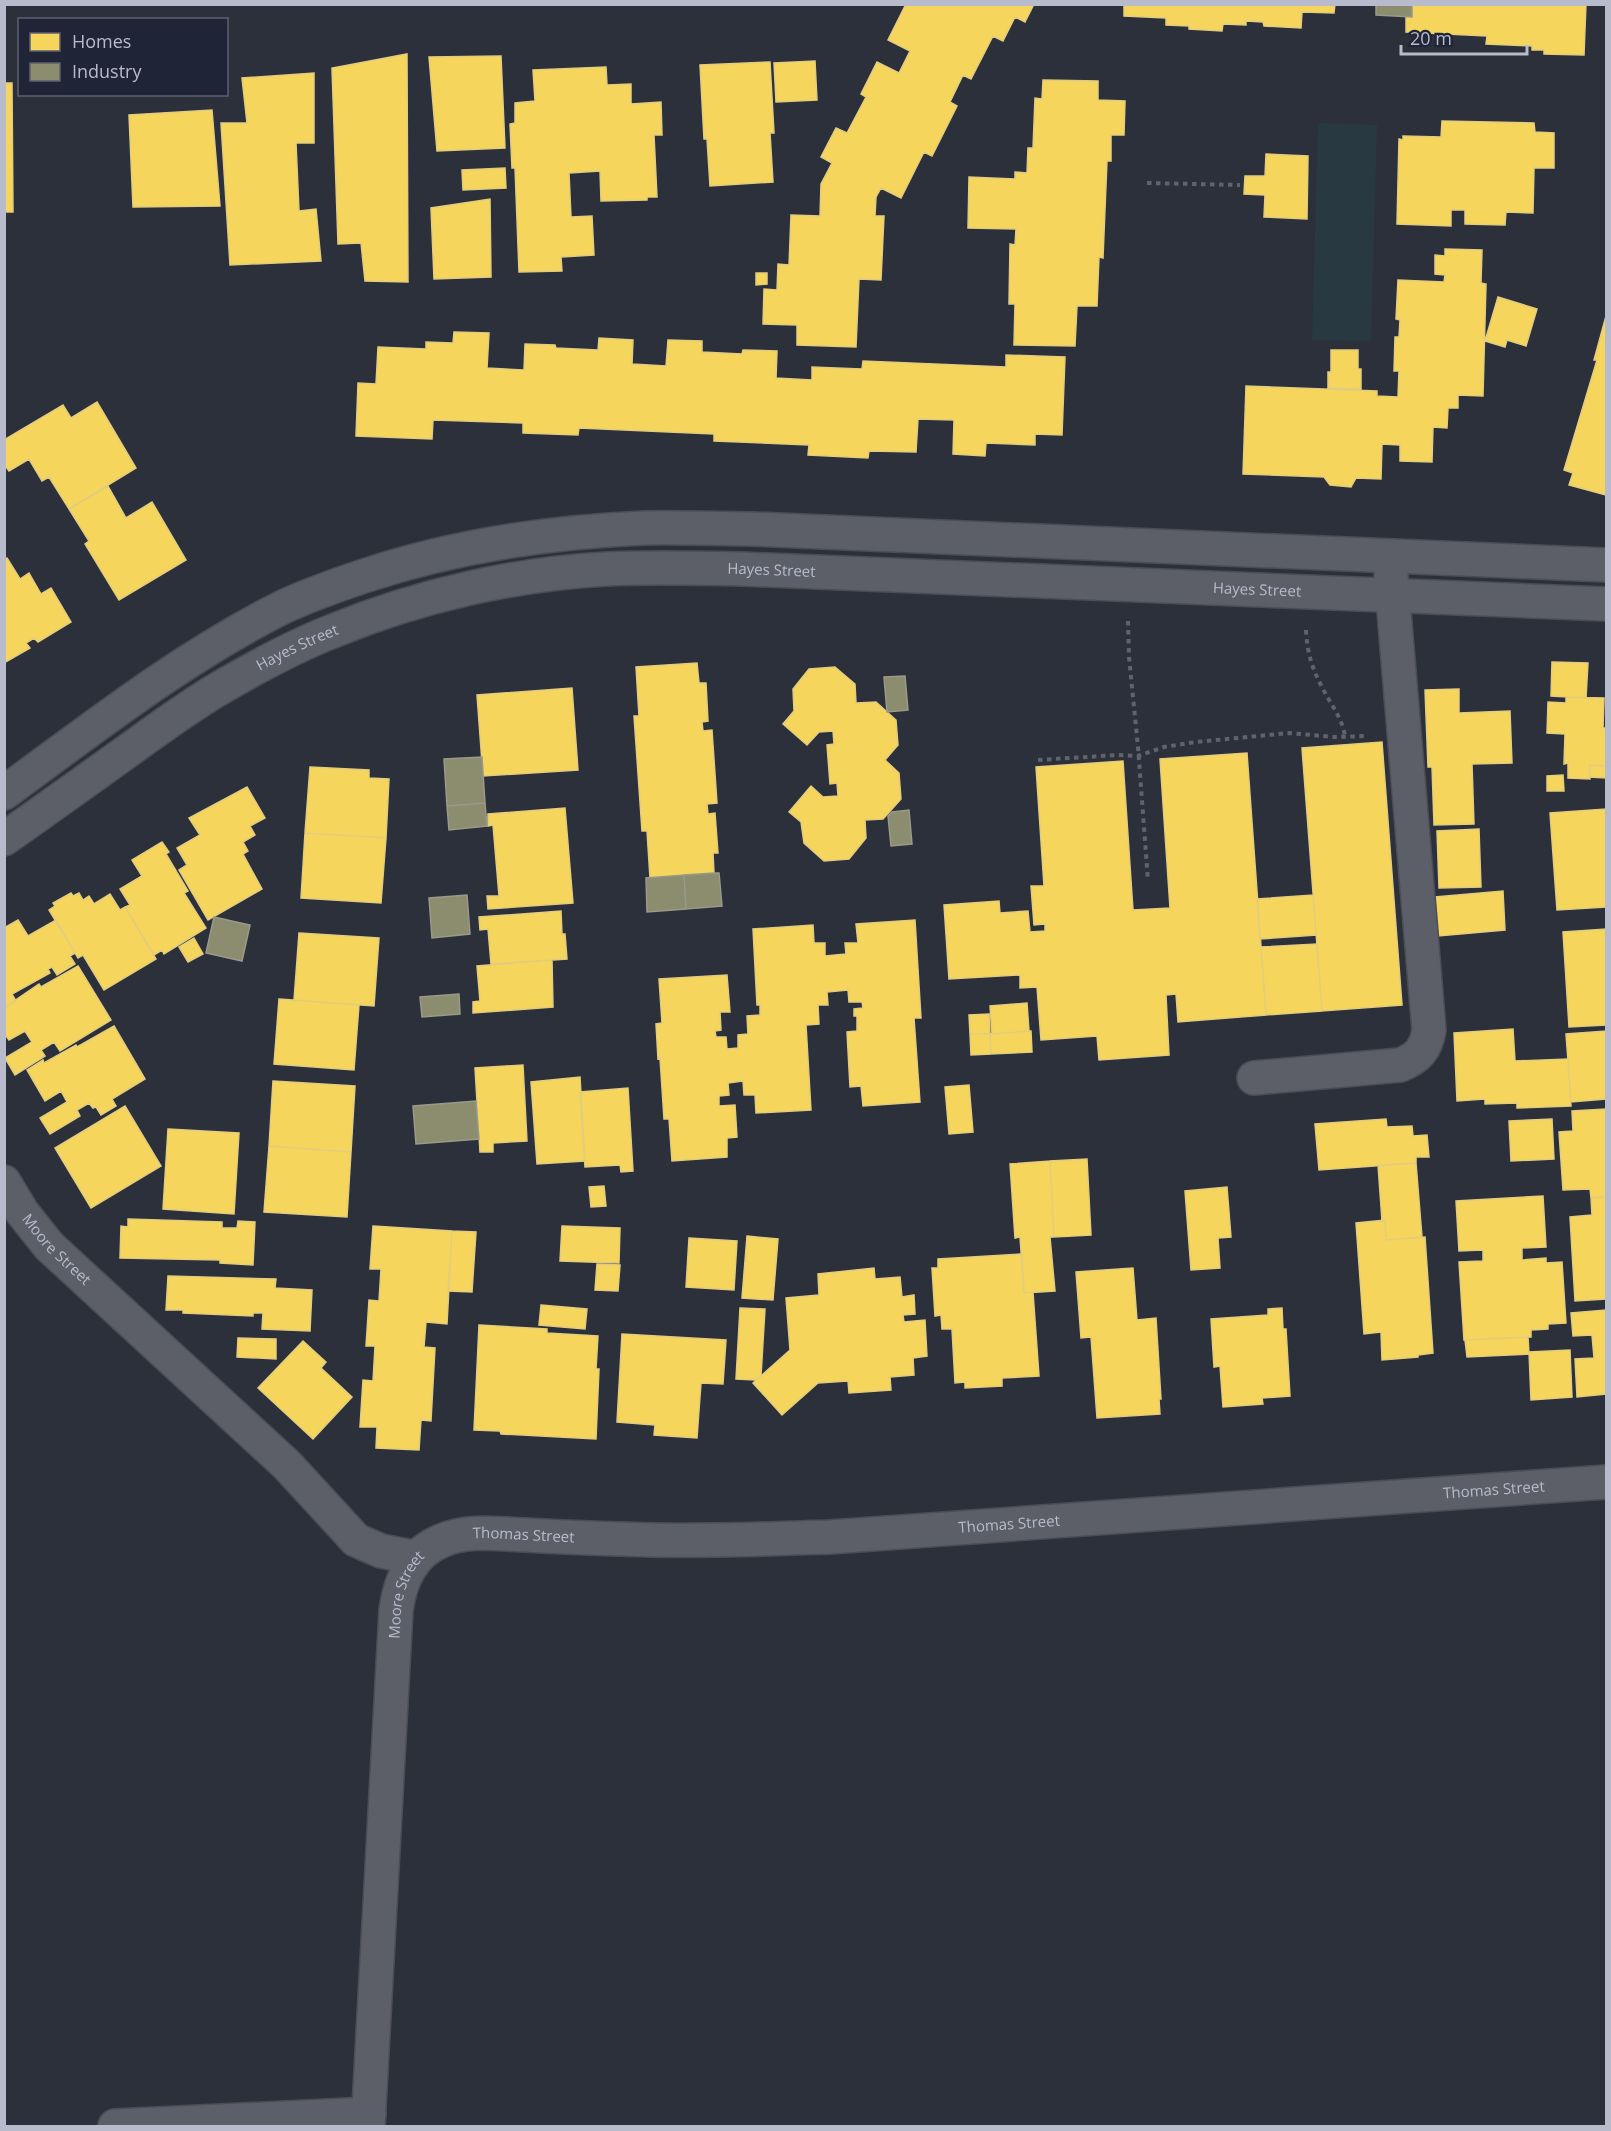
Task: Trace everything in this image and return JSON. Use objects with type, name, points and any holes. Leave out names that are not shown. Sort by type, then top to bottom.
[{"type":"street","points":[[4,793],[172,672],[285,606],[408,562],[466,548],[518,539],[644,528],[702,528],[1606,565]]},
{"type":"street","points":[[1254,1078],[1400,1065],[1414,1059],[1428,1041],[1429,1030],[1391,596],[1390,556]]},
{"type":"street","name":"Hayes Street","points":[[4,839],[159,728],[199,701],[256,668],[333,631],[422,601],[479,586],[604,569],[671,567],[1029,579],[1606,604]]},
{"type":"street","name":"Moore Street","points":[[4,1182],[22,1212],[49,1246],[287,1465],[348,1532],[368,1546],[417,1558],[404,1576],[396,1610],[369,2120]]},
{"type":"street","name":"Thomas Street","points":[[417,1558],[441,1540],[467,1534],[624,1540],[830,1537],[1606,1482]]},
{"type":"street","points":[[115,2127],[369,2120]]},
{"type":"path","points":[[1147,183],[1240,185]]},
{"type":"path","points":[[1128,618],[1129,657],[1148,882]]},
{"type":"path","points":[[1306,623],[1309,659],[1340,720],[1345,737]]},
{"type":"path","points":[[1038,760],[1138,756],[1164,747],[1196,741],[1290,733],[1345,737],[1371,736]]},
{"type":"shaded area","points":[[1318,123],[1377,125],[1371,341],[1312,340]]},
{"type":"building: Homes","points":[[906,4],[1034,4],[1025,22],[1015,17],[1003,41],[993,36],[971,79],[963,75],[950,102],[957,106],[932,156],[924,152],[901,198],[881,188],[876,197],[875,216],[884,216],[881,280],[859,279],[856,347],[797,345],[797,325],[763,324],[764,289],[777,290],[778,264],[789,265],[791,215],[820,216],[821,184],[832,163],[821,157],[836,128],[847,133],[866,97],[861,94],[877,62],[899,73],[910,51],[888,40]]},
{"type":"building: Homes","points":[[1124,4],[1335,4],[1334,13],[1302,12],[1301,28],[1264,26],[1263,22],[1246,21],[1246,25],[1223,24],[1222,31],[1166,25],[1166,18],[1124,16]]},
{"type":"building: Homes","points":[[1412,4],[1586,4],[1584,55],[1544,54],[1544,50],[1532,50],[1532,46],[1486,44],[1487,36],[1406,32],[1406,16],[1412,17]]},
{"type":"building: Homes","points":[[407,54],[408,282],[365,281],[361,243],[338,244],[332,68]]},
{"type":"building: Homes","points":[[501,56],[505,148],[437,151],[429,57]]},
{"type":"building: Homes","points":[[815,61],[817,100],[776,102],[774,63]]},
{"type":"building: Homes","points":[[770,62],[774,133],[770,133],[773,182],[710,186],[707,139],[704,139],[700,65]]},
{"type":"building: Homes","points":[[606,67],[607,85],[631,84],[631,104],[661,102],[662,135],[654,135],[657,197],[647,197],[647,200],[601,201],[600,171],[569,173],[571,217],[592,216],[594,255],[561,257],[562,271],[519,272],[515,168],[512,168],[510,124],[515,123],[515,103],[535,101],[533,70]]},
{"type":"building: Homes","points":[[314,73],[314,143],[296,143],[299,211],[316,209],[321,261],[230,265],[221,123],[247,123],[242,78]]},
{"type":"building: Homes","points":[[1043,80],[1098,81],[1098,100],[1125,101],[1124,135],[1111,135],[1111,161],[1107,161],[1103,258],[1099,257],[1097,306],[1077,306],[1075,346],[1014,345],[1015,304],[1009,304],[1010,244],[1015,245],[1016,229],[968,228],[969,177],[1015,179],[1015,172],[1027,173],[1028,148],[1033,148],[1035,98],[1042,99]]},
{"type":"building: Homes","points":[[4,83],[12,83],[13,212],[4,212]]},
{"type":"building: Homes","points":[[212,110],[220,206],[133,207],[129,115]]},
{"type":"building: Homes","points":[[1442,121],[1534,123],[1535,132],[1554,133],[1554,168],[1534,168],[1533,213],[1506,212],[1505,225],[1465,224],[1465,210],[1451,210],[1451,226],[1397,224],[1399,139],[1403,140],[1403,136],[1441,137]]},
{"type":"building: Homes","points":[[1266,154],[1308,156],[1307,219],[1264,217],[1265,195],[1244,194],[1245,176],[1265,176]]},
{"type":"building: Homes","points":[[505,168],[506,188],[463,190],[462,170]]},
{"type":"building: Homes","points":[[490,199],[491,277],[434,279],[431,208]]},
{"type":"building: Homes","points":[[1445,249],[1482,250],[1481,283],[1486,284],[1483,396],[1458,395],[1458,408],[1448,408],[1447,428],[1433,427],[1432,462],[1400,461],[1400,445],[1382,444],[1381,479],[1356,478],[1351,487],[1330,485],[1324,477],[1243,474],[1246,386],[1377,391],[1377,396],[1398,397],[1399,371],[1394,371],[1395,337],[1399,337],[1400,320],[1396,319],[1398,280],[1444,282],[1445,275],[1435,274],[1435,255],[1445,256]]},
{"type":"building: Homes","points":[[756,273],[767,273],[767,284],[756,285]]},
{"type":"building: Homes","points":[[1498,297],[1537,309],[1526,346],[1507,340],[1505,347],[1485,341]]},
{"type":"building: Homes","points":[[1606,316],[1606,495],[1569,485],[1573,473],[1564,470],[1597,360],[1594,360]]},
{"type":"building: Homes","points":[[454,332],[489,333],[487,368],[524,370],[525,344],[598,350],[599,338],[633,340],[632,364],[666,366],[668,340],[702,341],[702,352],[742,354],[743,350],[777,351],[776,378],[812,380],[812,367],[862,369],[863,361],[1006,367],[1006,355],[1065,357],[1062,435],[1035,434],[1035,445],[986,443],[985,456],[953,454],[954,420],[918,419],[916,452],[869,451],[868,458],[808,455],[809,445],[714,441],[714,434],[579,428],[578,435],[523,433],[523,423],[433,420],[432,439],[356,436],[358,383],[376,384],[378,347],[426,349],[426,342],[453,343]]},
{"type":"building: Homes","points":[[1331,350],[1358,350],[1361,389],[1328,388]]},
{"type":"building: Homes","points":[[97,402],[136,468],[69,509],[49,477],[42,481],[29,459],[9,471],[4,464],[4,440],[63,405],[71,418]]},
{"type":"building: Homes","points":[[108,486],[126,518],[152,502],[186,560],[119,600],[85,544],[89,541],[69,509]]},
{"type":"building: Homes","points":[[7,558],[20,579],[29,573],[41,594],[51,588],[71,622],[38,642],[34,638],[26,643],[30,648],[4,663],[4,560]]},
{"type":"building: Homes","points":[[1552,662],[1588,663],[1586,698],[1551,696]]},
{"type":"building: Homes","points":[[697,663],[699,683],[706,683],[708,721],[702,722],[703,731],[712,730],[717,803],[707,804],[708,814],[715,813],[718,853],[713,853],[714,873],[650,878],[647,831],[642,831],[634,716],[639,716],[636,667]]},
{"type":"building: Homes","points":[[835,667],[855,684],[856,703],[876,702],[896,720],[898,745],[885,760],[899,773],[901,799],[883,819],[865,820],[866,838],[849,859],[824,861],[804,843],[801,822],[789,812],[811,786],[823,797],[838,796],[837,783],[830,784],[827,745],[834,744],[833,731],[819,732],[807,745],[783,724],[794,711],[793,689],[809,669]]},
{"type":"building: Homes","points":[[572,688],[578,770],[483,776],[477,695]]},
{"type":"building: Homes","points":[[1459,689],[1459,713],[1510,711],[1512,763],[1472,764],[1474,824],[1434,825],[1432,767],[1428,767],[1425,690]]},
{"type":"building: Homes","points":[[1566,697],[1604,698],[1603,728],[1606,728],[1606,766],[1590,765],[1590,779],[1568,778],[1568,763],[1564,764],[1565,734],[1547,733],[1548,702],[1566,703]]},
{"type":"building: Homes","points":[[1382,742],[1402,1005],[1322,1011],[1302,748]]},
{"type":"building: Homes","points":[[1247,753],[1266,1015],[1178,1022],[1176,994],[1166,995],[1169,1055],[1099,1060],[1097,1036],[1041,1040],[1037,987],[1020,988],[1020,975],[949,979],[944,905],[999,901],[1000,913],[1028,911],[1030,932],[1045,931],[1045,924],[1034,925],[1031,886],[1044,886],[1036,767],[1123,761],[1133,910],[1170,908],[1160,759]]},
{"type":"building: Homes","points":[[1590,765],[1606,766],[1606,778],[1589,777]]},
{"type":"building: Homes","points":[[310,767],[369,770],[369,778],[389,779],[386,838],[305,833]]},
{"type":"building: Homes","points":[[1563,775],[1564,791],[1547,791],[1547,776]]},
{"type":"building: Homes","points":[[247,787],[265,818],[250,826],[255,835],[243,842],[248,851],[243,854],[262,889],[208,920],[179,870],[187,865],[177,848],[200,835],[189,818]]},
{"type":"building: Homes","points":[[565,808],[573,903],[488,909],[487,896],[499,896],[493,825],[488,826],[488,814]]},
{"type":"building: Homes","points":[[1606,809],[1606,907],[1557,910],[1550,813]]},
{"type":"building: Homes","points":[[1479,829],[1481,887],[1439,888],[1437,831]]},
{"type":"building: Homes","points":[[305,833],[386,838],[381,903],[301,898]]},
{"type":"building: Homes","points":[[162,842],[169,852],[166,854],[188,891],[184,893],[206,928],[164,954],[162,950],[154,955],[125,907],[130,905],[120,889],[142,876],[132,860]]},
{"type":"building: Homes","points":[[1503,891],[1505,930],[1438,936],[1435,897]]},
{"type":"building: Homes","points":[[71,893],[73,896],[79,893],[83,900],[89,896],[94,904],[110,894],[120,910],[125,907],[156,959],[104,990],[83,955],[78,958],[49,910],[55,906],[53,903]]},
{"type":"building: Homes","points":[[1313,895],[1316,935],[1260,939],[1257,899]]},
{"type":"building: Homes","points":[[561,911],[562,934],[565,934],[567,959],[491,964],[488,929],[480,930],[479,917]]},
{"type":"building: Homes","points":[[18,920],[28,936],[56,920],[75,953],[70,956],[75,964],[57,975],[52,967],[48,969],[50,973],[12,994],[16,1001],[4,1008],[4,928]]},
{"type":"building: Homes","points":[[915,920],[921,1018],[914,1018],[920,1102],[863,1106],[861,1086],[850,1087],[847,1032],[857,1031],[857,1016],[854,1016],[854,1009],[863,1008],[862,1002],[849,1002],[848,990],[827,992],[828,1005],[818,1005],[819,1024],[806,1025],[811,1110],[756,1113],[755,1095],[744,1095],[743,1081],[728,1083],[729,1095],[719,1096],[719,1106],[735,1105],[737,1137],[727,1138],[727,1157],[672,1161],[669,1119],[664,1119],[660,1058],[658,1059],[656,1024],[662,1023],[659,979],[727,975],[730,1012],[720,1012],[721,1030],[715,1031],[716,1037],[726,1037],[727,1049],[738,1048],[738,1035],[748,1034],[747,1016],[760,1015],[760,1005],[757,1005],[753,929],[813,925],[814,943],[825,943],[825,956],[846,954],[845,943],[858,943],[856,924]]},
{"type":"building: Homes","points":[[1606,929],[1606,1025],[1569,1027],[1563,932]]},
{"type":"building: Homes","points":[[299,933],[379,938],[374,1006],[294,1000]]},
{"type":"building: Homes","points":[[194,938],[203,954],[188,962],[179,947]]},
{"type":"building: Homes","points":[[1317,944],[1322,1011],[1266,1015],[1261,947]]},
{"type":"building: Homes","points":[[552,960],[553,1007],[473,1013],[473,1002],[480,1001],[477,966]]},
{"type":"building: Homes","points":[[78,966],[111,1020],[60,1051],[54,1042],[41,1050],[45,1056],[15,1075],[5,1058],[32,1042],[25,1031],[9,1040],[4,1033],[4,1008],[39,984],[41,987]]},
{"type":"building: Homes","points":[[279,999],[359,1005],[354,1070],[274,1064]]},
{"type":"building: Homes","points":[[1027,1003],[1029,1031],[992,1034],[990,1006]]},
{"type":"building: Homes","points":[[989,1014],[990,1034],[970,1034],[969,1015]]},
{"type":"building: Homes","points":[[114,1026],[145,1079],[112,1099],[116,1106],[101,1115],[96,1107],[93,1108],[89,1103],[77,1110],[80,1116],[50,1134],[40,1118],[67,1102],[61,1091],[45,1101],[27,1070],[43,1060],[44,1063],[76,1045],[77,1047]]},
{"type":"building: Homes","points":[[1513,1029],[1515,1061],[1568,1059],[1571,1106],[1517,1108],[1517,1103],[1485,1104],[1485,1099],[1457,1101],[1454,1033]]},
{"type":"building: Homes","points":[[1031,1031],[1032,1052],[991,1054],[990,1034]]},
{"type":"building: Homes","points":[[1606,1031],[1606,1099],[1571,1102],[1566,1034]]},
{"type":"building: Homes","points":[[970,1034],[990,1034],[991,1054],[971,1055]]},
{"type":"building: Homes","points":[[523,1065],[527,1141],[493,1143],[493,1152],[480,1152],[475,1068]]},
{"type":"building: Homes","points":[[580,1077],[585,1161],[537,1164],[531,1082]]},
{"type":"building: Homes","points":[[273,1081],[355,1086],[351,1152],[269,1146]]},
{"type":"building: Homes","points":[[969,1085],[973,1132],[949,1134],[945,1087]]},
{"type":"building: Homes","points":[[628,1088],[633,1171],[621,1172],[620,1165],[585,1167],[580,1092]]},
{"type":"building: Homes","points":[[125,1106],[161,1166],[91,1208],[55,1148]]},
{"type":"building: Homes","points":[[1606,1109],[1606,1197],[1591,1198],[1590,1189],[1563,1190],[1559,1132],[1573,1131],[1572,1111]]},
{"type":"building: Homes","points":[[1386,1119],[1387,1127],[1412,1126],[1413,1136],[1427,1135],[1429,1157],[1416,1157],[1416,1163],[1319,1170],[1315,1124]]},
{"type":"building: Homes","points":[[1552,1119],[1554,1159],[1511,1161],[1509,1121]]},
{"type":"building: Homes","points":[[168,1129],[239,1133],[234,1214],[163,1209]]},
{"type":"building: Homes","points":[[269,1146],[351,1152],[347,1217],[264,1212]]},
{"type":"building: Homes","points":[[1087,1159],[1091,1235],[1054,1237],[1050,1161]]},
{"type":"building: Homes","points":[[1050,1161],[1054,1237],[1050,1237],[1055,1291],[1024,1293],[1020,1237],[1015,1238],[1010,1164]]},
{"type":"building: Homes","points":[[1416,1163],[1422,1237],[1386,1240],[1385,1220],[1382,1221],[1378,1165]]},
{"type":"building: Homes","points":[[604,1186],[606,1206],[591,1207],[589,1187]]},
{"type":"building: Homes","points":[[1227,1187],[1231,1237],[1218,1238],[1220,1268],[1191,1270],[1185,1191]]},
{"type":"building: Homes","points":[[1543,1196],[1546,1247],[1522,1248],[1522,1260],[1546,1258],[1546,1263],[1562,1262],[1566,1323],[1548,1324],[1548,1329],[1531,1330],[1531,1337],[1464,1340],[1459,1262],[1483,1261],[1483,1250],[1459,1251],[1456,1201]]},
{"type":"building: Homes","points":[[1606,1197],[1606,1299],[1575,1301],[1570,1217],[1592,1215],[1591,1198]]},
{"type":"building: Homes","points":[[128,1219],[222,1222],[222,1228],[237,1228],[238,1221],[255,1222],[253,1265],[220,1263],[220,1260],[120,1258],[121,1226],[128,1227]]},
{"type":"building: Homes","points":[[1385,1220],[1386,1240],[1425,1237],[1433,1353],[1418,1355],[1418,1357],[1382,1360],[1381,1332],[1364,1334],[1356,1223]]},
{"type":"building: Homes","points":[[373,1226],[452,1231],[447,1324],[426,1322],[424,1347],[435,1348],[431,1421],[421,1420],[419,1450],[376,1448],[377,1427],[360,1427],[363,1380],[373,1381],[375,1346],[366,1346],[369,1300],[379,1301],[381,1269],[370,1269]]},
{"type":"building: Homes","points":[[562,1226],[620,1228],[619,1263],[560,1261]]},
{"type":"building: Homes","points":[[452,1231],[476,1232],[472,1292],[448,1291]]},
{"type":"building: Homes","points":[[747,1236],[778,1239],[773,1300],[742,1298]]},
{"type":"building: Homes","points":[[689,1238],[737,1241],[734,1290],[686,1287]]},
{"type":"building: Homes","points":[[1022,1254],[1024,1293],[1033,1292],[1039,1376],[1002,1378],[1002,1386],[965,1388],[965,1382],[955,1383],[952,1329],[942,1329],[941,1315],[935,1316],[932,1268],[938,1268],[938,1259]]},
{"type":"building: Homes","points":[[597,1264],[620,1265],[618,1291],[595,1290]]},
{"type":"building: Homes","points":[[874,1268],[875,1279],[900,1277],[902,1297],[914,1295],[915,1314],[903,1315],[904,1322],[925,1320],[927,1356],[913,1358],[914,1375],[890,1377],[891,1390],[849,1393],[848,1381],[818,1383],[782,1415],[753,1383],[790,1350],[786,1298],[819,1295],[818,1274]]},
{"type":"building: Homes","points":[[1133,1268],[1137,1320],[1156,1318],[1160,1414],[1097,1418],[1091,1337],[1081,1338],[1076,1272]]},
{"type":"building: Homes","points":[[168,1276],[276,1279],[275,1288],[312,1290],[310,1331],[262,1329],[263,1313],[253,1313],[253,1316],[183,1313],[183,1310],[166,1310]]},
{"type":"building: Homes","points":[[541,1305],[587,1309],[585,1329],[539,1325]]},
{"type":"building: Homes","points":[[740,1308],[765,1309],[761,1376],[756,1380],[736,1379]]},
{"type":"building: Homes","points":[[1282,1308],[1283,1329],[1286,1329],[1290,1396],[1262,1398],[1263,1404],[1223,1407],[1220,1366],[1214,1367],[1211,1319],[1268,1315],[1268,1309]]},
{"type":"building: Homes","points":[[1606,1310],[1606,1394],[1577,1397],[1575,1359],[1594,1358],[1592,1335],[1573,1336],[1571,1313]]},
{"type":"building: Homes","points":[[479,1325],[547,1329],[547,1333],[598,1336],[596,1439],[501,1434],[500,1431],[474,1430]]},
{"type":"building: Homes","points":[[622,1334],[726,1340],[723,1384],[701,1383],[697,1438],[654,1435],[655,1425],[617,1422]]},
{"type":"building: Homes","points":[[1528,1337],[1529,1354],[1467,1357],[1465,1340]]},
{"type":"building: Homes","points":[[238,1338],[276,1339],[276,1359],[237,1357]]},
{"type":"building: Homes","points":[[303,1341],[326,1362],[321,1368],[352,1397],[313,1439],[258,1388]]},
{"type":"building: Homes","points":[[1570,1350],[1572,1397],[1531,1400],[1529,1352]]},
{"type":"building: Industry","points":[[1376,4],[1412,4],[1412,17],[1376,15]]},
{"type":"building: Industry","points":[[905,676],[908,710],[887,712],[884,677]]},
{"type":"building: Industry","points":[[482,757],[485,803],[447,806],[444,759]]},
{"type":"building: Industry","points":[[485,803],[487,826],[449,830],[447,806]]},
{"type":"building: Industry","points":[[909,810],[912,844],[891,846],[888,816],[892,812]]},
{"type":"building: Industry","points":[[719,873],[722,906],[686,909],[684,875]]},
{"type":"building: Industry","points":[[684,875],[686,909],[647,912],[646,878]]},
{"type":"building: Industry","points":[[467,895],[470,934],[432,938],[429,898]]},
{"type":"building: Industry","points":[[214,917],[250,925],[242,961],[206,953]]},
{"type":"building: Industry","points":[[459,994],[460,1014],[422,1017],[420,997]]},
{"type":"building: Industry","points":[[476,1101],[479,1139],[416,1144],[413,1106]]}]
